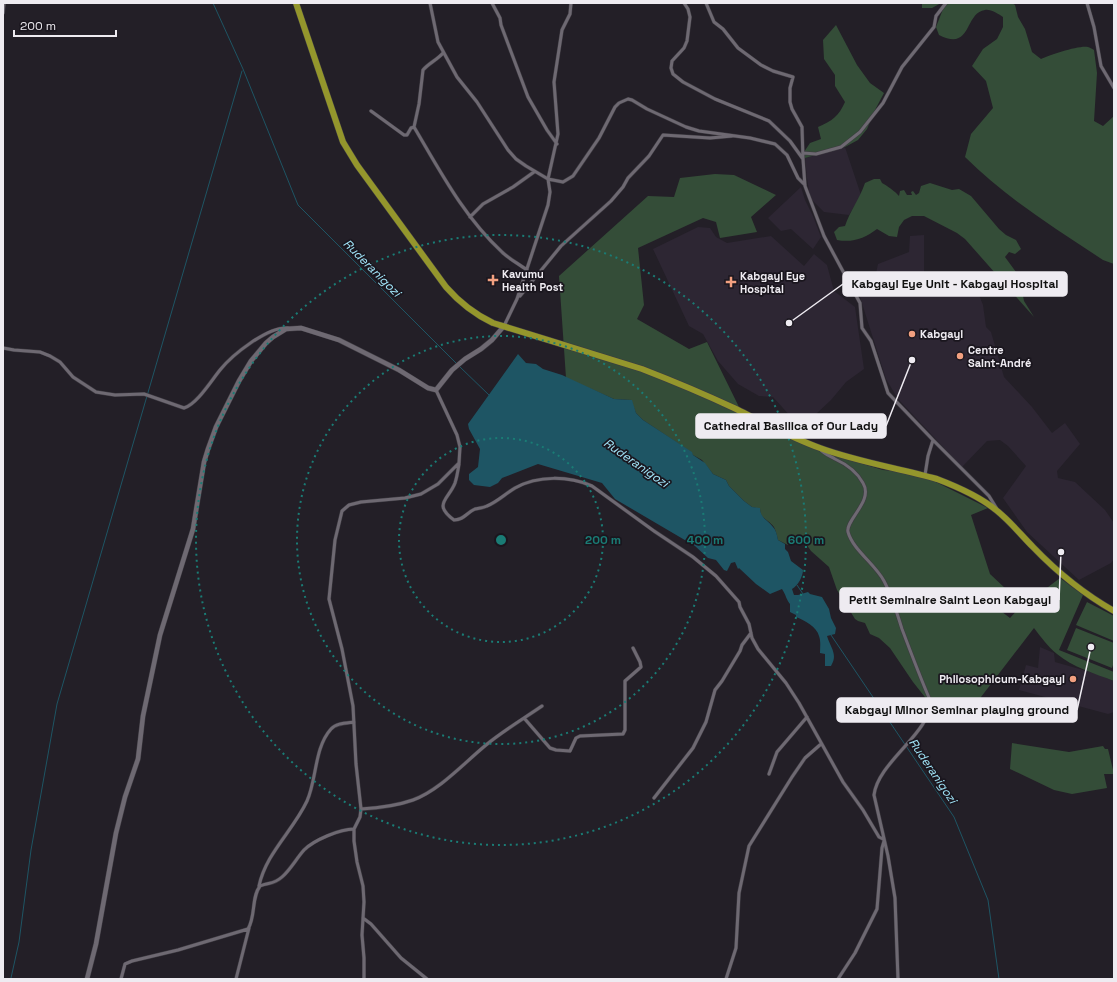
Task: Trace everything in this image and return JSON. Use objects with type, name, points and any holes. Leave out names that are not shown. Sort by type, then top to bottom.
[{"type":"highway","points":[[296,3],[343,142],[357,164],[462,304],[480,317],[504,326],[642,369],[686,386],[764,424],[819,448],[848,457],[925,475],[951,484],[984,501],[997,511],[1064,577],[1114,611]]},
{"type":"street","points":[[3,13],[4,3]]},
{"type":"street","points":[[430,3],[435,32],[443,53],[456,76],[477,102],[508,150],[516,159],[534,172],[548,179],[563,182],[573,176],[599,138],[615,107],[623,100],[632,100],[647,110],[686,127],[699,131],[756,139],[775,144],[787,155],[798,178],[805,186]]},
{"type":"street","points":[[492,3],[500,18],[501,25],[528,97],[557,144]]},
{"type":"street","points":[[436,390],[452,370],[465,358],[482,349],[492,340],[504,326],[517,300],[547,213],[550,192],[548,179],[557,144],[558,128],[554,82],[562,30],[570,14],[571,3]]},
{"type":"street","points":[[684,3],[688,9],[690,17],[687,40],[681,53],[672,62],[671,68],[673,74],[683,82],[714,99],[770,121],[790,141],[803,159]]},
{"type":"street","points":[[706,3],[714,22],[738,48],[761,65],[773,71],[793,77],[790,88],[790,102],[792,109],[802,127],[805,186],[824,236],[860,303],[862,328],[871,341],[888,393],[989,496],[997,511]]},
{"type":"street","points":[[803,153],[816,154],[841,147],[860,132],[883,103],[902,67],[934,27],[936,16],[946,3]]},
{"type":"street","points":[[1087,3],[1094,27],[1101,66],[1114,88]]},
{"type":"street","points":[[371,111],[406,135],[411,128],[414,127],[419,104],[422,73],[426,67],[437,60],[443,53]]},
{"type":"street","points":[[414,127],[451,189],[470,217],[503,253],[527,270]]},
{"type":"street","points":[[517,300],[561,246],[611,201],[623,187],[628,178],[649,156],[663,135],[715,138],[736,136]]},
{"type":"street","points":[[470,217],[489,200],[513,187],[534,172]]},
{"type":"street","points":[[3,348],[40,352],[50,356],[58,360],[73,377],[96,392],[115,395],[144,394],[184,408],[188,407],[221,369],[244,348],[265,334],[281,328],[301,328],[339,340],[399,370],[428,388],[436,390]]},
{"type":"street","points":[[86,979],[96,944],[116,833],[125,798],[138,759],[144,710],[160,635],[193,529],[204,462],[208,449],[216,427],[237,384],[251,360],[266,342],[280,332],[290,328]]},
{"type":"street","points":[[436,390],[457,435],[460,447],[459,463],[454,484],[444,500],[444,510],[454,520],[460,520],[474,509],[486,507],[516,488],[527,483],[553,478],[586,483],[683,550],[716,576],[739,602],[749,624],[752,638],[758,649],[786,683],[807,717],[843,782],[863,810],[879,837],[884,840]]},
{"type":"street","points":[[925,475],[928,456],[933,440]]},
{"type":"street","points":[[819,448],[825,454],[845,465],[864,485],[865,489],[862,502],[849,524],[848,530],[850,536],[874,566],[884,582],[930,700],[930,706],[924,723],[880,779],[875,790],[875,798],[888,856],[895,898],[898,979]]},
{"type":"street","points":[[364,979],[362,934],[363,886],[355,853],[354,829],[360,817],[361,809],[356,764],[354,722],[350,688],[329,599],[334,544],[342,511],[349,505],[354,503],[405,498],[421,494],[438,484],[459,463]]},
{"type":"street","points":[[654,798],[694,748],[706,722],[715,690],[740,651],[742,645],[751,633]]},
{"type":"street","points":[[524,718],[548,745],[556,750],[570,751],[576,738],[580,736],[623,734],[625,730],[626,681],[641,666],[633,648]]},
{"type":"street","points":[[361,809],[388,807],[413,800],[421,796],[443,781],[487,744],[542,706]]},
{"type":"street","points":[[769,774],[777,752],[807,717]]},
{"type":"street","points":[[236,979],[261,876],[277,846],[300,814],[307,800],[315,765],[325,738],[332,728],[337,725],[354,722]]},
{"type":"street","points":[[726,979],[736,948],[738,897],[749,846],[799,766],[821,744]]},
{"type":"street","points":[[258,888],[263,884],[275,882],[283,876],[303,851],[311,845],[323,838],[343,830],[354,829]]},
{"type":"street","points":[[838,979],[855,953],[877,909],[884,840]]},
{"type":"street","points":[[363,918],[371,924],[401,958],[427,979]]},
{"type":"street","points":[[121,979],[125,964],[132,961],[206,942],[243,931],[249,927]]},
{"type":"shaded area","points":[[845,147],[861,195],[849,215],[824,212],[810,198],[805,158]]},
{"type":"shaded area","points":[[801,187],[821,237],[813,249],[791,229],[781,231],[768,218]]},
{"type":"shaded area","points":[[698,227],[710,228],[716,237],[727,243],[771,236],[804,266],[814,254],[827,265],[834,291],[855,307],[864,369],[846,382],[831,400],[801,428],[773,397],[759,396],[738,384],[718,361],[703,334],[689,326],[653,249]]},
{"type":"shaded area","points":[[924,235],[924,273],[937,272],[956,275],[970,287],[977,290],[983,305],[986,327],[991,332],[1004,377],[1032,407],[1052,433],[1065,423],[1080,444],[1057,471],[1058,478],[1075,482],[1105,510],[1114,523],[1114,559],[1111,563],[1079,580],[1027,532],[1003,498],[1026,466],[1008,446],[1000,440],[987,441],[962,467],[898,399],[886,379],[860,297],[859,286],[875,278],[878,264],[909,252],[910,236]]},
{"type":"shaded area","points":[[1040,647],[1054,653],[1055,662],[1097,674],[1114,681],[1114,712],[1108,714],[1019,690],[1026,665],[1038,668]]},
{"type":"green space","points":[[922,3],[941,3],[932,8],[922,8]]},
{"type":"green space","points":[[941,3],[1012,3],[1015,5],[1018,17],[1025,29],[1032,52],[1041,59],[1078,47],[1088,47],[1094,50],[1097,73],[1094,121],[1103,126],[1114,116],[1114,264],[1103,260],[1031,212],[997,186],[965,157],[971,134],[993,108],[986,81],[972,66],[983,49],[997,39],[1003,27],[1003,17],[990,10],[985,10],[978,13],[963,35],[957,39],[950,39],[939,35],[936,27],[945,4]]},
{"type":"green space","points":[[836,25],[857,65],[870,83],[884,93],[867,129],[858,140],[845,147],[805,158],[804,152],[810,143],[821,139],[818,127],[834,118],[845,102],[835,86],[835,75],[824,59],[823,40]]},
{"type":"green space","points":[[715,174],[734,175],[776,195],[751,217],[757,232],[720,238],[716,222],[703,218],[638,248],[644,305],[637,319],[689,349],[707,342],[739,407],[817,450],[883,470],[918,473],[988,508],[971,515],[990,574],[1006,589],[993,605],[1010,618],[1021,606],[1017,598],[1022,589],[1035,597],[1060,578],[1083,595],[1059,650],[1114,672],[1114,681],[1084,670],[1063,659],[1045,642],[1034,628],[968,714],[932,706],[913,682],[890,648],[879,638],[870,634],[865,623],[855,619],[837,590],[829,567],[811,551],[802,538],[788,545],[778,540],[774,527],[761,515],[760,509],[752,507],[744,501],[729,486],[726,480],[713,474],[702,460],[643,420],[636,413],[631,400],[614,399],[566,378],[559,276],[648,196],[674,197],[680,178]]},
{"type":"green space","points":[[874,179],[880,179],[882,183],[899,196],[900,191],[904,190],[907,195],[912,195],[911,192],[913,191],[916,195],[919,193],[921,186],[930,183],[952,190],[959,189],[971,196],[999,229],[1006,235],[1016,240],[1021,249],[1015,254],[1009,252],[1005,257],[1016,272],[1024,301],[1034,317],[965,239],[957,233],[924,216],[912,216],[904,220],[899,227],[897,237],[889,236],[877,229],[858,239],[848,241],[837,240],[834,232],[839,227],[845,226],[865,183]]},
{"type":"green space","points":[[1087,602],[1114,616],[1114,641],[1076,625]]},
{"type":"green space","points":[[1076,628],[1114,643],[1114,662],[1112,668],[1067,650]]},
{"type":"green space","points":[[1012,743],[1069,752],[1103,746],[1105,749],[1108,749],[1114,774],[1104,774],[1107,788],[1072,794],[1054,790],[1010,769]]},
{"type":"water","points":[[518,354],[526,363],[536,364],[543,369],[562,375],[614,399],[632,400],[636,413],[643,420],[692,452],[693,455],[705,463],[713,474],[726,480],[729,486],[744,501],[752,507],[760,508],[763,517],[775,530],[778,540],[785,544],[785,549],[788,552],[791,561],[803,570],[800,581],[792,589],[794,595],[808,592],[810,594],[822,597],[829,609],[831,618],[836,628],[835,634],[827,636],[834,655],[831,666],[825,666],[825,654],[820,653],[820,640],[818,633],[810,624],[796,617],[796,615],[790,612],[790,604],[782,589],[770,594],[756,584],[739,568],[738,569],[735,562],[731,563],[727,571],[724,570],[716,560],[708,558],[695,546],[615,499],[602,483],[538,464],[502,478],[498,483],[490,487],[474,485],[469,480],[469,474],[478,467],[480,449],[469,429],[468,424]]},
{"type":"waterway","name":"Ruderanigozi","points":[[213,3],[243,69],[298,205],[456,363]]},
{"type":"waterway","points":[[11,978],[19,942],[31,850],[57,704],[242,71]]},
{"type":"waterway","name":"Ruderanigozi","points":[[460,367],[489,395]]},
{"type":"waterway","name":"Ruderanigozi","points":[[797,585],[803,594]]},
{"type":"waterway","name":"Ruderanigozi","points":[[831,635],[954,817],[988,900],[999,979]]},
{"type":"place","name":"Kavumu Health Post","points":[[493,280]]},
{"type":"place","name":"Kabgayi Eye Hospital","points":[[731,282]]},
{"type":"place","name":"Kabgayi Eye Unit - Kabgayi Hospital","points":[[789,323]]},
{"type":"place","name":"Kabgayi","points":[[912,334]]},
{"type":"place","name":"Centre Saint-André","points":[[960,356]]},
{"type":"place","name":"Cathedral Basilica of Our Lady","points":[[912,360]]},
{"type":"place","name":"Petit Seminaire Saint Leon Kabgayi","points":[[1061,552]]},
{"type":"place","name":"Kabgayi Minor Seminar playing ground","points":[[1091,647]]},
{"type":"place","name":"Philosophicum-Kabgayi","points":[[1073,679]]}]
